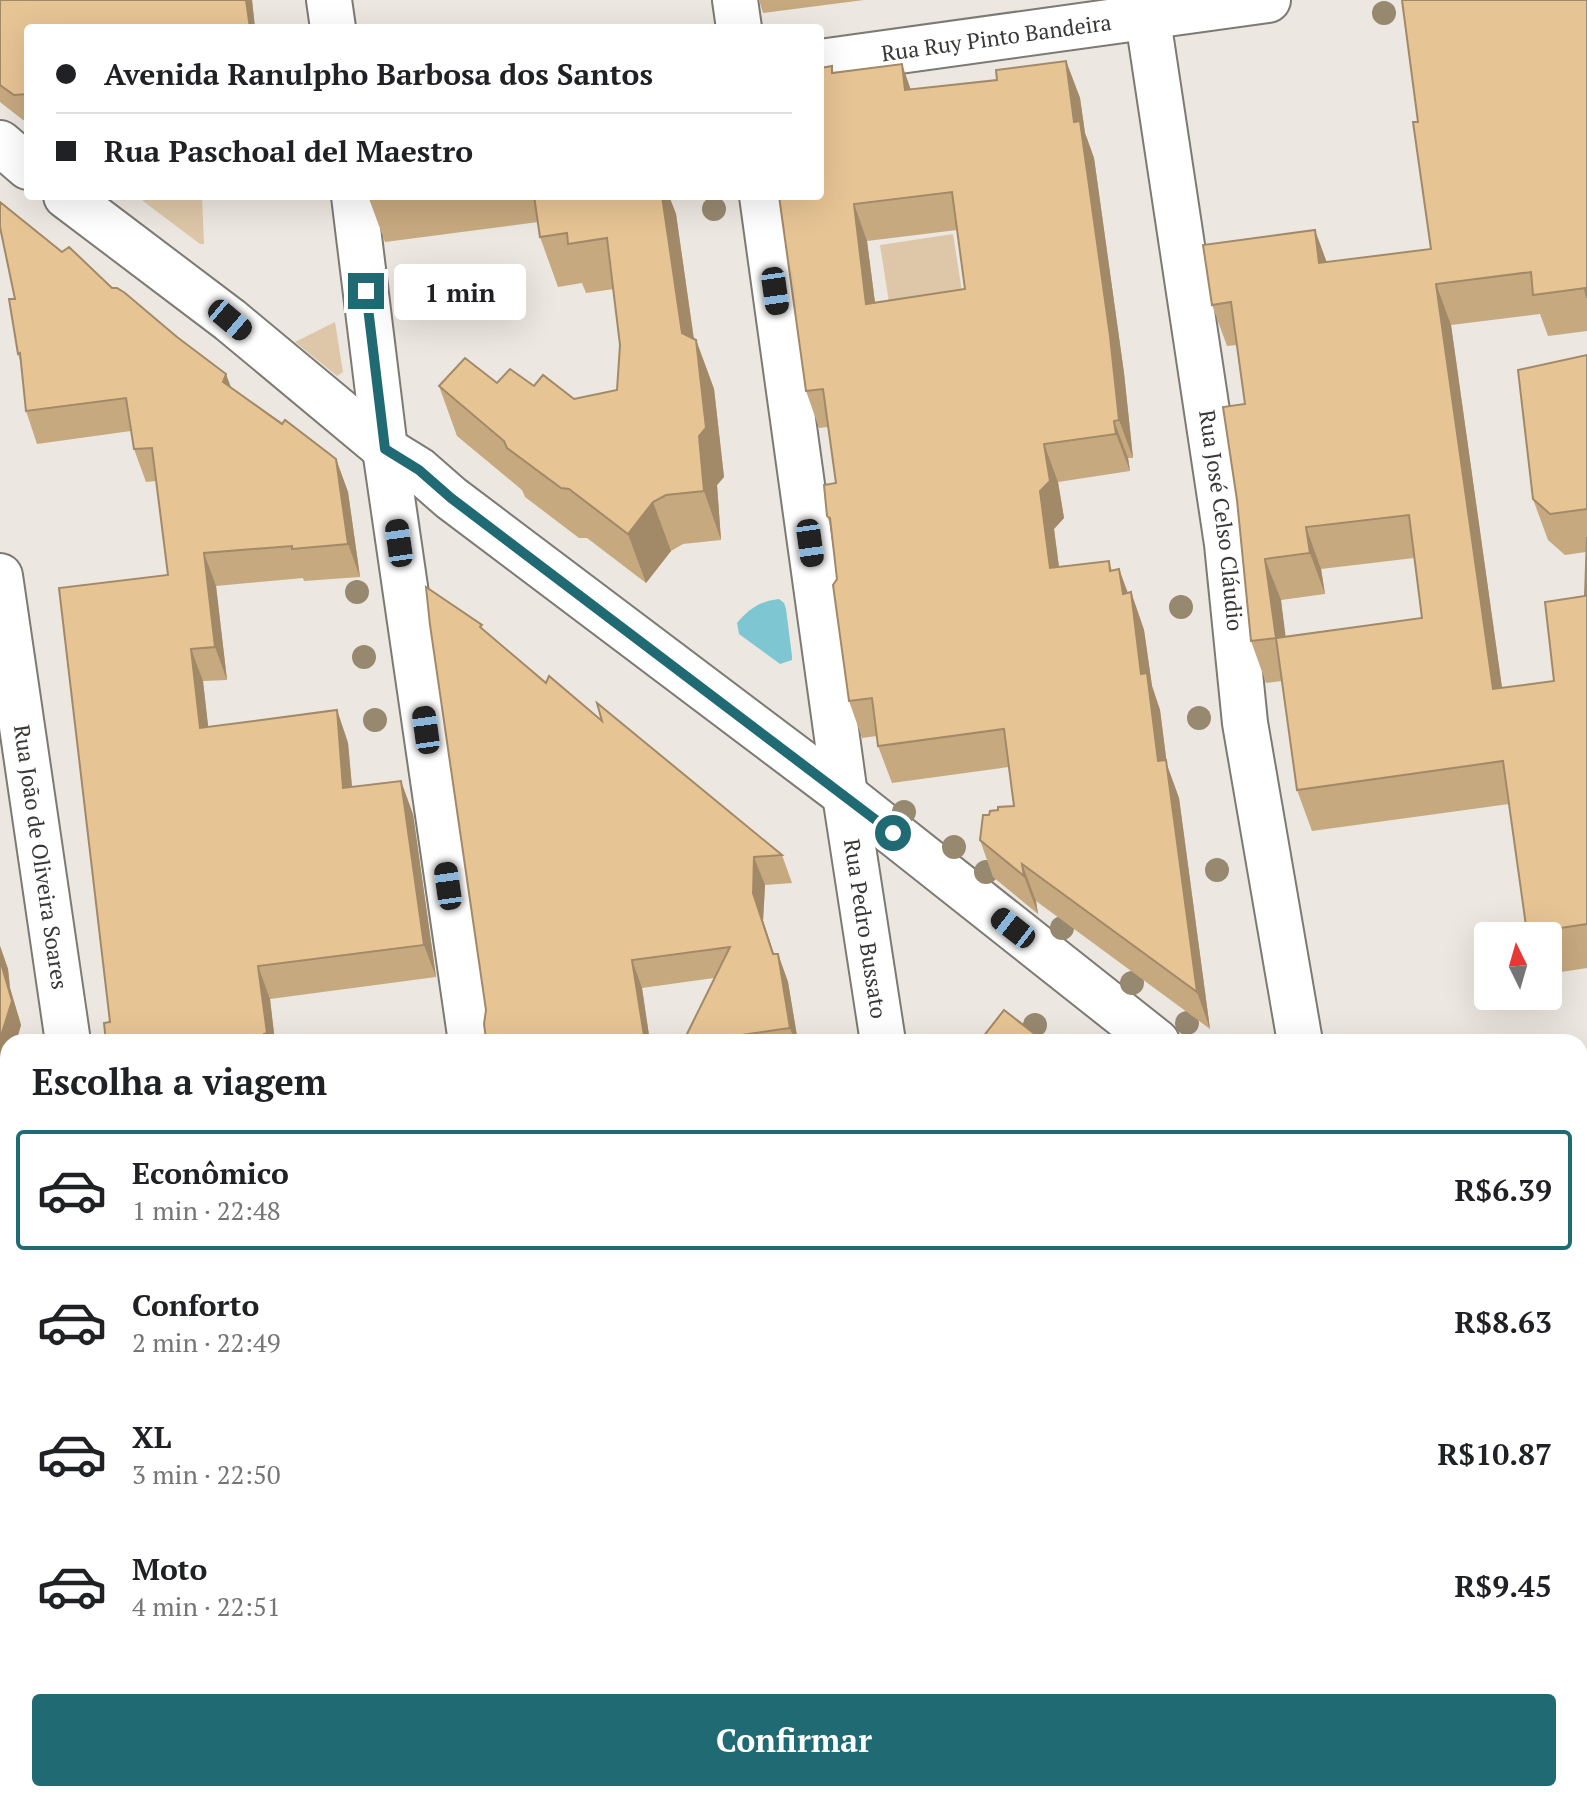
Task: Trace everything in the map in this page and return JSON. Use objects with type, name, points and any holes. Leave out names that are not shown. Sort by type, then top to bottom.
[{"type":"street","points":[[329,0],[332,24]]},
{"type":"street","points":[[735,0],[738,24]]},
{"type":"street","name":"Rua Ruy Pinto Bandeira","points":[[824,61],[1146,8],[1268,0]]},
{"type":"street","name":"Rua José Celso Cláudio","points":[[1146,8],[1227,544],[1245,723],[1299,1034]]},
{"type":"street","points":[[71,200],[230,320],[385,449],[419,470],[451,498],[845,795],[1147,1034]]},
{"type":"street","points":[[354,200],[385,449],[470,1034]]},
{"type":"street","name":"Rua Pedro Bussato","points":[[763,200],[845,795],[882,1034]]},
{"type":"street","name":"Rua João de Oliveira Soares","points":[[0,576],[67,1034]]},
{"type":"shaded area","points":[[202,200],[204,244],[200,244],[143,201]]},
{"type":"shaded area","points":[[953,234],[963,298],[890,309],[880,245]]},
{"type":"shaded area","points":[[335,322],[343,372],[337,376],[295,342]]},
{"type":"water","points":[[779,599],[786,609],[792,656],[792,660],[780,664],[739,634],[737,623],[755,606]]},
{"type":"building","points":[[0,0],[246,0],[249,24],[24,24],[24,94],[14,95],[0,85]]},
{"type":"building","points":[[1402,0],[1587,0],[1587,298],[1585,288],[1533,295],[1531,272],[1436,284],[1493,689],[1554,681],[1545,602],[1585,596],[1587,537],[1587,924],[1562,928],[1562,922],[1525,922],[1503,761],[1297,790],[1276,638],[1251,641],[1237,500],[1223,407],[1245,404],[1231,302],[1212,305],[1203,245],[1315,230],[1319,263],[1431,249],[1413,122],[1418,122]],"holes":[[[1409,515],[1422,618],[1276,638],[1265,559],[1310,553],[1306,527]]]},
{"type":"building","points":[[1066,61],[1074,122],[1080,121],[1119,420],[1114,421],[1116,434],[1044,444],[1050,481],[1040,491],[1050,568],[1109,561],[1110,571],[1119,569],[1123,594],[1131,592],[1141,674],[1147,673],[1158,761],[1166,760],[1197,992],[1022,864],[1024,876],[980,840],[983,815],[989,815],[998,807],[1014,806],[1004,729],[878,746],[872,698],[849,701],[833,585],[837,579],[824,485],[836,483],[823,389],[806,391],[780,200],[824,200],[824,67],[832,66],[832,73],[902,64],[905,90],[997,80],[996,70]],"holes":[[[952,192],[965,289],[866,304],[854,204]]]},
{"type":"building","points":[[535,200],[663,200],[682,333],[696,340],[706,428],[699,436],[704,491],[666,495],[653,502],[628,534],[569,489],[561,488],[507,448],[504,441],[439,386],[465,358],[497,383],[510,369],[534,386],[543,375],[574,399],[617,390],[620,345],[607,238],[568,244],[567,233],[540,237]]},
{"type":"building","points":[[0,202],[62,252],[69,247],[112,288],[125,293],[226,374],[223,382],[282,424],[285,420],[336,459],[348,544],[204,553],[215,647],[191,649],[200,728],[337,710],[343,788],[401,781],[424,945],[258,966],[267,1033],[264,1034],[105,1034],[104,1023],[110,1022],[59,588],[168,575],[152,448],[134,449],[126,398],[26,411],[20,353],[9,299],[15,299],[0,227]]},
{"type":"building","points":[[1587,355],[1587,509],[1550,514],[1533,499],[1518,370]]},
{"type":"building","points":[[426,587],[482,625],[480,627],[546,683],[549,676],[602,721],[597,703],[782,855],[754,857],[753,893],[773,954],[778,954],[790,1028],[749,1034],[687,1034],[730,947],[632,960],[644,1034],[485,1034],[486,1010]]},
{"type":"building","points":[[0,954],[12,1001],[0,1034]]},
{"type":"building","points":[[1004,1010],[1035,1034],[985,1034]]},
{"type":"route","points":[[366,291],[385,449],[419,470],[451,498],[893,833]]}]
